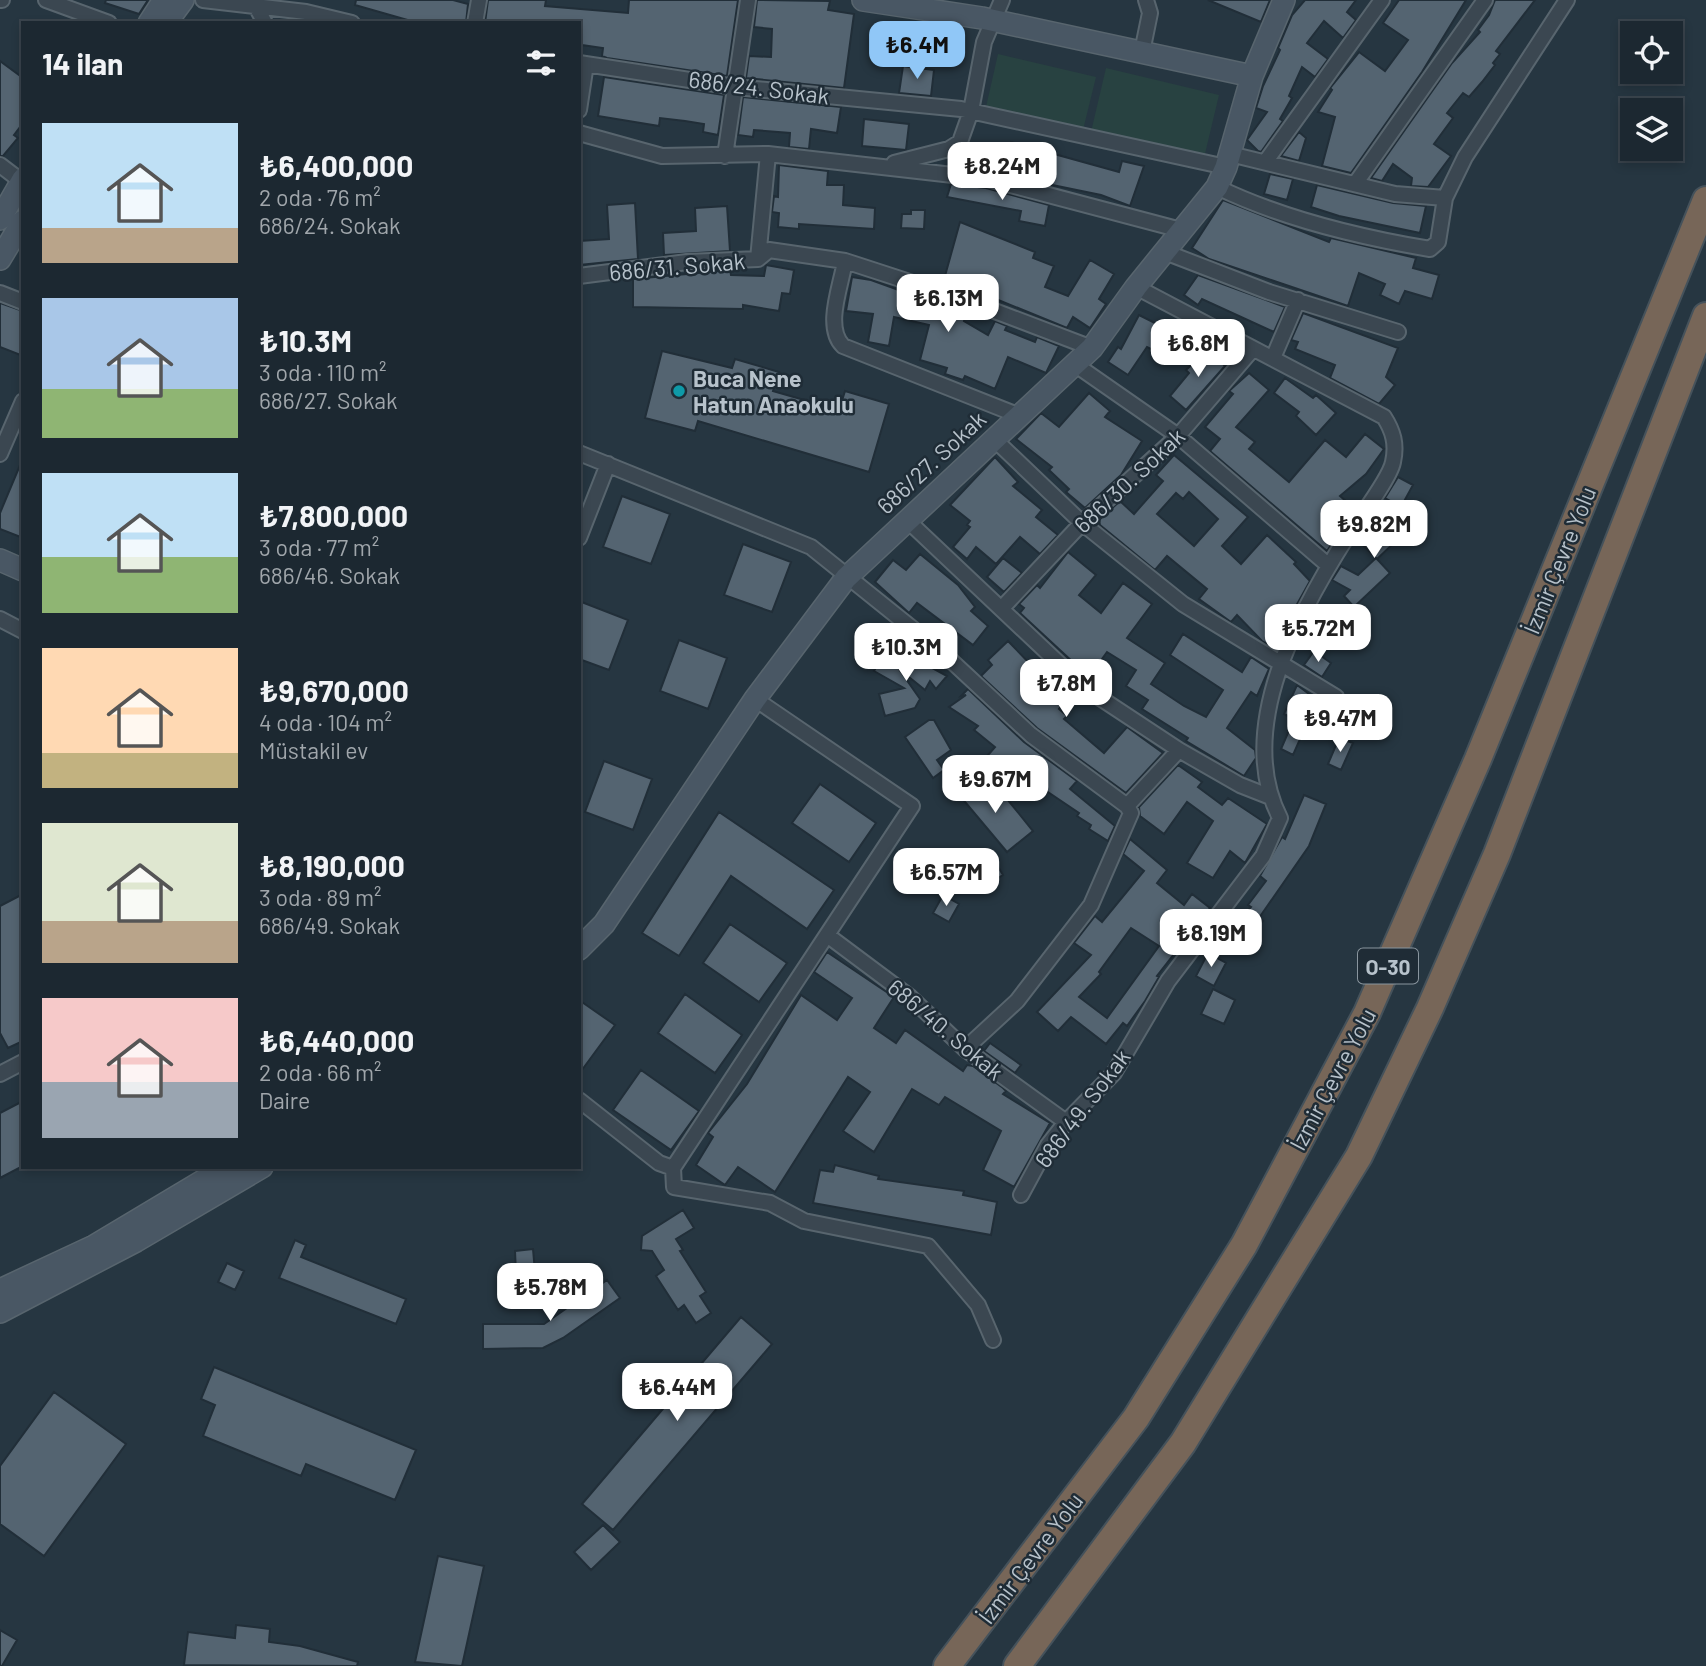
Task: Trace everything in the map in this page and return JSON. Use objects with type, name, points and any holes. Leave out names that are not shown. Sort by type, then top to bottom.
[{"type":"highway","name":"İzmir Çevre Yolu","points":[[947,1666],[1136,1418],[1244,1245],[1367,1013],[1478,759],[1706,200]]},
{"type":"highway","name":"O-30","points":[[1017,1666],[1183,1443],[1359,1156],[1430,1008],[1497,854],[1706,316]]},
{"type":"street","points":[[46,0],[104,21]]},
{"type":"street","points":[[150,21],[164,0]]},
{"type":"street","points":[[167,21],[183,0]]},
{"type":"street","points":[[203,0],[254,4],[344,21]]},
{"type":"street","points":[[475,21],[479,0]]},
{"type":"street","points":[[725,156],[748,0]]},
{"type":"street","points":[[863,0],[992,20],[1252,76]]},
{"type":"street","points":[[883,166],[919,158],[960,142],[971,111],[984,41],[1002,0]]},
{"type":"street","points":[[1142,52],[1150,13],[1146,0]]},
{"type":"street","name":"686/27. Sokak","points":[[581,947],[604,924],[755,699],[846,578],[1076,365],[1217,187],[1228,160],[1252,76],[1284,0]]},
{"type":"street","points":[[1266,161],[1382,0]]},
{"type":"street","points":[[1355,184],[1485,0]]},
{"type":"street","points":[[1217,187],[1250,203],[1291,217],[1430,249],[1438,242],[1446,198],[1465,157],[1567,0]]},
{"type":"street","points":[[254,4],[264,21]]},
{"type":"street","name":"686/24. Sokak","points":[[582,64],[735,87],[971,111],[1228,160],[1266,161],[1395,194],[1446,198]]},
{"type":"street","points":[[581,134],[662,156],[768,154],[988,179],[1181,230]]},
{"type":"street","points":[[758,259],[768,154]]},
{"type":"street","points":[[0,165],[21,179]]},
{"type":"street","points":[[0,219],[21,182]]},
{"type":"street","points":[[0,259],[21,224]]},
{"type":"street","name":"686/31. Sokak","points":[[581,276],[687,262],[758,259],[769,250],[845,261],[971,302],[1092,348]]},
{"type":"street","points":[[1165,252],[1298,300],[1398,332]]},
{"type":"street","points":[[845,261],[833,325],[835,338],[843,346],[1020,416]]},
{"type":"street","name":"686/49. Sokak","points":[[1021,1195],[1048,1146],[1066,1122],[1114,1073],[1168,981],[1263,856],[1280,818],[1268,796],[1263,737],[1281,662],[1329,566],[1393,463],[1395,433],[1384,417],[1136,287]]},
{"type":"street","points":[[0,293],[21,301]]},
{"type":"street","points":[[1273,358],[1298,300]]},
{"type":"street","name":"686/30. Sokak","points":[[1003,607],[1082,523],[1178,436],[1252,350]]},
{"type":"street","points":[[1076,365],[1178,436],[1329,566]]},
{"type":"street","points":[[0,454],[21,406]]},
{"type":"street","points":[[994,439],[1082,523],[1183,604],[1336,697]]},
{"type":"street","points":[[581,454],[811,547],[846,578],[944,654],[1031,735],[1127,806],[1131,813],[1091,905],[1017,1001],[965,1049]]},
{"type":"street","points":[[581,533],[608,464]]},
{"type":"street","points":[[907,520],[1003,607],[1085,688],[1179,750],[1240,785],[1268,796]]},
{"type":"street","points":[[5,568],[21,583]]},
{"type":"street","points":[[0,619],[21,630]]},
{"type":"street","points":[[755,699],[912,806],[673,1168],[674,1187],[770,1203],[804,1221],[928,1246],[978,1305],[993,1340]]},
{"type":"street","points":[[1127,806],[1179,750]]},
{"type":"street","name":"686/40. Sokak","points":[[827,935],[910,997],[965,1049],[1066,1122]]},
{"type":"street","points":[[0,1074],[21,1063]]},
{"type":"street","points":[[581,1102],[659,1163],[673,1168]]},
{"type":"street","points":[[0,1290],[94,1246],[223,1169]]},
{"type":"street","points":[[0,1311],[136,1241],[259,1169]]},
{"type":"green space","points":[[998,54],[1096,77],[1083,130],[986,107]]},
{"type":"green space","points":[[1106,68],[1219,95],[1204,158],[1091,132]]},
{"type":"building","points":[[106,0],[148,0],[139,14],[105,3]]},
{"type":"building","points":[[356,0],[453,0],[468,4],[466,21],[411,21],[355,5]]},
{"type":"building","points":[[488,0],[546,0],[545,6],[628,13],[629,0],[738,0],[727,76],[607,58],[602,56],[603,48],[582,45],[581,21],[485,21]]},
{"type":"building","points":[[757,0],[830,1],[828,10],[854,14],[844,88],[746,78],[749,56],[771,57],[772,29],[754,27]]},
{"type":"building","points":[[1208,0],[1270,0],[1261,22]]},
{"type":"building","points":[[1305,0],[1356,0],[1347,12],[1356,20],[1343,38],[1324,21],[1307,43],[1328,59],[1315,77],[1302,67],[1289,96],[1292,98],[1280,119],[1283,121],[1261,152],[1247,140],[1267,112],[1256,108],[1292,15]]},
{"type":"building","points":[[1399,0],[1466,0],[1422,72],[1351,173],[1322,166],[1335,117],[1318,112],[1332,90],[1330,88],[1359,52],[1385,71],[1408,40],[1383,23]]},
{"type":"building","points":[[1495,0],[1535,0],[1496,51],[1500,54],[1482,82],[1469,97],[1463,93],[1447,113],[1453,118],[1434,144],[1451,156],[1428,187],[1411,186],[1412,178],[1393,164],[1382,181],[1371,178],[1452,63],[1480,32],[1478,30],[1489,15]]},
{"type":"building","points":[[0,61],[21,77],[21,126],[14,135],[18,138],[3,156],[0,156]]},
{"type":"building","points":[[903,66],[934,70],[931,96],[899,93]]},
{"type":"building","points":[[604,77],[724,95],[718,135],[703,132],[704,124],[660,118],[659,126],[598,116]]},
{"type":"building","points":[[743,97],[841,107],[837,133],[811,129],[809,149],[789,147],[790,133],[754,130],[753,137],[738,135]]},
{"type":"building","points":[[864,119],[909,124],[906,150],[862,146]]},
{"type":"building","points":[[1299,132],[1306,138],[1299,161],[1281,156]]},
{"type":"building","points":[[1011,142],[1119,172],[1122,161],[1144,166],[1130,206],[1101,195],[965,167],[967,148],[1008,153]]},
{"type":"building","points":[[779,165],[828,171],[827,185],[844,185],[843,205],[875,208],[874,229],[799,224],[799,229],[778,227],[779,213],[772,212],[774,196],[778,197]]},
{"type":"building","points":[[1270,174],[1293,179],[1287,200],[1264,194]]},
{"type":"building","points":[[951,184],[986,188],[1049,205],[1045,226],[1019,221],[1021,211],[947,197]]},
{"type":"building","points":[[1317,185],[1393,203],[1426,206],[1420,233],[1339,216],[1311,207]]},
{"type":"building","points":[[1223,200],[1329,242],[1331,238],[1416,258],[1413,268],[1439,275],[1432,299],[1405,291],[1399,304],[1380,295],[1385,284],[1359,273],[1348,306],[1209,259],[1192,248]]},
{"type":"building","points":[[635,203],[638,259],[581,265],[581,241],[609,239],[607,205]]},
{"type":"building","points":[[727,206],[730,251],[664,255],[663,233],[696,231],[695,208]]},
{"type":"building","points":[[911,210],[925,210],[924,229],[901,228],[902,214],[911,214]]},
{"type":"building","points":[[960,222],[1035,252],[1033,258],[1054,266],[1045,287],[1068,296],[1090,260],[1114,274],[1099,299],[1106,304],[1090,328],[1073,317],[1067,328],[974,290],[974,293],[943,283]]},
{"type":"building","points":[[766,265],[794,270],[790,294],[782,293],[779,311],[743,305],[743,309],[633,307],[633,279],[730,270],[731,275],[764,276]]},
{"type":"building","points":[[1198,275],[1285,307],[1274,332],[1202,299],[1198,305],[1184,295]]},
{"type":"building","points":[[852,277],[871,280],[907,293],[906,296],[937,301],[968,311],[964,321],[988,335],[995,321],[1007,326],[1005,330],[1035,342],[1037,337],[1059,346],[1046,373],[1008,357],[995,389],[965,376],[963,380],[945,374],[947,368],[920,360],[929,325],[894,317],[889,346],[868,342],[873,314],[846,311]]},
{"type":"building","points":[[0,303],[21,310],[21,355],[0,347]]},
{"type":"building","points":[[1303,313],[1398,348],[1386,377],[1395,385],[1379,404],[1330,378],[1335,365],[1295,349],[1298,342],[1291,340]]},
{"type":"building","points":[[1139,315],[1167,329],[1155,351],[1147,347],[1128,375],[1108,362],[1118,347],[1121,349]]},
{"type":"building","points":[[1208,349],[1225,366],[1186,410],[1170,396],[1189,373],[1186,370]]},
{"type":"building","points":[[662,351],[732,368],[735,359],[779,372],[773,391],[839,410],[845,391],[889,404],[869,472],[698,421],[695,431],[645,418]]},
{"type":"building","points":[[1249,373],[1269,390],[1236,427],[1255,442],[1249,449],[1289,482],[1325,440],[1346,457],[1365,434],[1384,449],[1366,474],[1340,496],[1355,509],[1327,551],[1210,451],[1220,439],[1205,427],[1233,394],[1229,391]]},
{"type":"building","points":[[1285,378],[1313,398],[1316,395],[1336,413],[1316,435],[1296,416],[1299,412],[1274,393]]},
{"type":"building","points":[[1089,393],[1110,411],[1105,417],[1142,441],[1121,475],[1085,508],[1066,492],[1069,489],[1049,470],[1052,467],[1016,439],[1041,413],[1059,427]]},
{"type":"building","points":[[1174,455],[1248,517],[1222,546],[1241,564],[1267,535],[1296,562],[1294,564],[1310,581],[1296,606],[1286,616],[1289,620],[1274,648],[1262,641],[1237,615],[1231,622],[1199,599],[1207,589],[1167,556],[1155,570],[1100,525],[1099,520],[1120,501],[1134,514],[1163,481],[1156,475]],"holes":[[[1189,492],[1218,519],[1194,546],[1157,514],[1176,493],[1183,499]]]},
{"type":"building","points":[[995,457],[1018,482],[1013,486],[1042,510],[1036,517],[1058,535],[1040,554],[1020,537],[996,564],[976,547],[967,559],[953,547],[970,527],[967,525],[970,521],[950,505]]},
{"type":"building","points":[[21,463],[21,537],[0,529],[0,513]]},
{"type":"building","points":[[1398,477],[1413,485],[1401,507],[1385,498]]},
{"type":"building","points":[[622,496],[670,514],[651,564],[603,547]]},
{"type":"building","points":[[1397,510],[1416,516],[1408,540],[1399,538],[1377,559],[1390,573],[1354,607],[1344,596],[1350,590],[1332,580],[1341,566],[1358,575],[1376,558],[1361,543],[1373,531],[1385,544]]},
{"type":"building","points":[[743,544],[791,562],[772,612],[724,595]]},
{"type":"building","points":[[1068,552],[1096,575],[1079,595],[1101,613],[1123,583],[1152,604],[1127,638],[1165,663],[1151,684],[1184,706],[1206,717],[1223,690],[1170,655],[1183,634],[1242,672],[1251,657],[1269,669],[1257,696],[1251,692],[1227,728],[1255,750],[1256,758],[1244,776],[1186,741],[1188,738],[1142,709],[1148,700],[1126,686],[1136,670],[1107,652],[1089,677],[1020,613],[1024,608],[1019,604],[1037,585],[1040,588]]},
{"type":"building","points":[[920,554],[958,585],[975,607],[971,611],[988,626],[973,645],[917,603],[909,613],[875,582],[893,560],[906,570]]},
{"type":"building","points":[[1003,558],[1022,573],[1004,592],[987,577]]},
{"type":"building","points":[[581,602],[628,620],[609,670],[581,660]]},
{"type":"building","points":[[679,640],[727,658],[708,709],[660,691]]},
{"type":"building","points":[[1008,641],[1033,667],[1040,659],[1053,671],[1045,680],[1067,699],[1059,709],[1067,716],[1064,719],[1104,753],[1127,727],[1163,753],[1126,793],[1037,728],[981,676],[992,665],[988,660]]},
{"type":"building","points":[[1314,651],[1331,663],[1322,677],[1304,665]]},
{"type":"building","points":[[905,653],[947,676],[936,689],[930,681],[925,690],[899,669],[920,699],[915,708],[885,716],[879,694],[904,688],[874,671],[884,654],[897,667]]},
{"type":"building","points":[[1297,685],[1336,707],[1323,738],[1304,730],[1293,755],[1281,749],[1294,719],[1284,714]]},
{"type":"building","points":[[968,689],[1024,742],[1077,781],[1070,789],[1115,826],[1108,841],[1089,829],[1091,825],[1077,816],[1079,813],[1039,786],[1011,760],[1004,768],[988,755],[995,747],[974,730],[978,726],[949,707],[966,695],[961,696]]},
{"type":"building","points":[[929,720],[934,720],[951,750],[937,760],[944,770],[933,778],[905,737]]},
{"type":"building","points":[[1339,738],[1353,743],[1341,770],[1328,764]]},
{"type":"building","points":[[604,761],[652,779],[633,830],[585,812]]},
{"type":"building","points":[[1178,765],[1202,782],[1198,787],[1222,805],[1228,798],[1267,824],[1245,863],[1230,851],[1213,878],[1187,863],[1213,821],[1187,802],[1164,834],[1140,816],[1139,807]]},
{"type":"building","points":[[970,776],[993,802],[1003,794],[1033,831],[1007,852],[955,790]]},
{"type":"building","points":[[820,784],[876,823],[849,862],[792,823]]},
{"type":"building","points":[[1304,795],[1326,804],[1309,846],[1259,918],[1263,921],[1244,944],[1230,932],[1251,907],[1248,905],[1266,881],[1260,876],[1282,837],[1285,839]]},
{"type":"building","points":[[719,812],[834,890],[807,929],[731,876],[679,956],[642,933]]},
{"type":"building","points":[[1130,839],[1167,870],[1157,883],[1184,905],[1192,894],[1210,908],[1157,976],[1159,977],[1145,1001],[1127,1026],[1123,1023],[1106,1044],[1071,1017],[1058,1031],[1037,1012],[1091,955],[1074,943],[1095,916],[1102,922],[1144,871],[1123,854]],"holes":[[[1131,928],[1159,946],[1107,1018],[1079,997],[1101,974],[1099,972]]]},
{"type":"building","points":[[989,852],[1003,875],[978,890],[965,866]]},
{"type":"building","points":[[21,895],[21,1042],[8,1048],[0,1033],[0,906]]},
{"type":"building","points":[[943,895],[959,904],[949,922],[933,913]]},
{"type":"building","points":[[730,924],[787,963],[759,1002],[703,963]]},
{"type":"building","points":[[827,952],[894,997],[874,1028],[896,1043],[905,1030],[963,1071],[967,1065],[973,1066],[1003,1088],[1006,1091],[1003,1094],[1050,1123],[1014,1187],[983,1170],[1001,1131],[945,1097],[939,1105],[912,1089],[874,1152],[843,1131],[870,1092],[848,1077],[775,1192],[738,1167],[725,1185],[696,1165],[713,1137],[708,1133],[747,1084],[801,995],[837,1020],[852,998],[814,972]]},
{"type":"building","points":[[1208,953],[1226,963],[1214,986],[1196,976]]},
{"type":"building","points":[[1213,989],[1235,1000],[1224,1024],[1201,1014]]},
{"type":"building","points":[[685,994],[742,1035],[715,1073],[658,1033]]},
{"type":"building","points":[[581,1001],[615,1025],[581,1071]]},
{"type":"building","points":[[990,1043],[1021,1065],[1015,1073],[984,1051]]},
{"type":"building","points":[[641,1070],[699,1111],[671,1150],[613,1110]]},
{"type":"building","points":[[21,1102],[21,1167],[0,1178],[0,1113]]},
{"type":"building","points":[[835,1165],[879,1176],[878,1179],[964,1191],[963,1195],[997,1202],[991,1235],[813,1203],[820,1170],[833,1172]]},
{"type":"building","points":[[683,1210],[694,1228],[676,1239],[683,1250],[680,1251],[706,1292],[700,1296],[711,1313],[696,1323],[684,1305],[678,1310],[656,1276],[664,1270],[652,1251],[641,1250],[642,1236]]},
{"type":"building","points":[[295,1240],[306,1245],[301,1257],[406,1299],[396,1324],[279,1278]]},
{"type":"building","points":[[533,1249],[535,1272],[516,1274],[515,1251]]},
{"type":"building","points":[[227,1263],[244,1271],[235,1290],[218,1282]]},
{"type":"building","points":[[607,1280],[620,1298],[563,1338],[543,1348],[483,1349],[483,1324],[544,1324]]},
{"type":"building","points":[[741,1317],[772,1344],[613,1530],[582,1504]]},
{"type":"building","points":[[214,1367],[416,1450],[395,1500],[306,1464],[301,1476],[203,1436],[215,1405],[201,1399]]},
{"type":"building","points":[[54,1392],[126,1444],[44,1556],[0,1524],[0,1466]]},
{"type":"building","points":[[603,1525],[620,1542],[591,1570],[574,1552]]},
{"type":"building","points":[[438,1556],[484,1566],[462,1666],[415,1662]]},
{"type":"building","points":[[236,1625],[270,1629],[269,1642],[300,1646],[358,1662],[357,1666],[184,1665],[188,1632],[235,1638]]},
{"type":"building","points":[[0,1630],[17,1640],[2,1666],[0,1666]]},
{"type":"place","name":"Buca Nene Hatun Anaokulu","points":[[679,391]]}]
